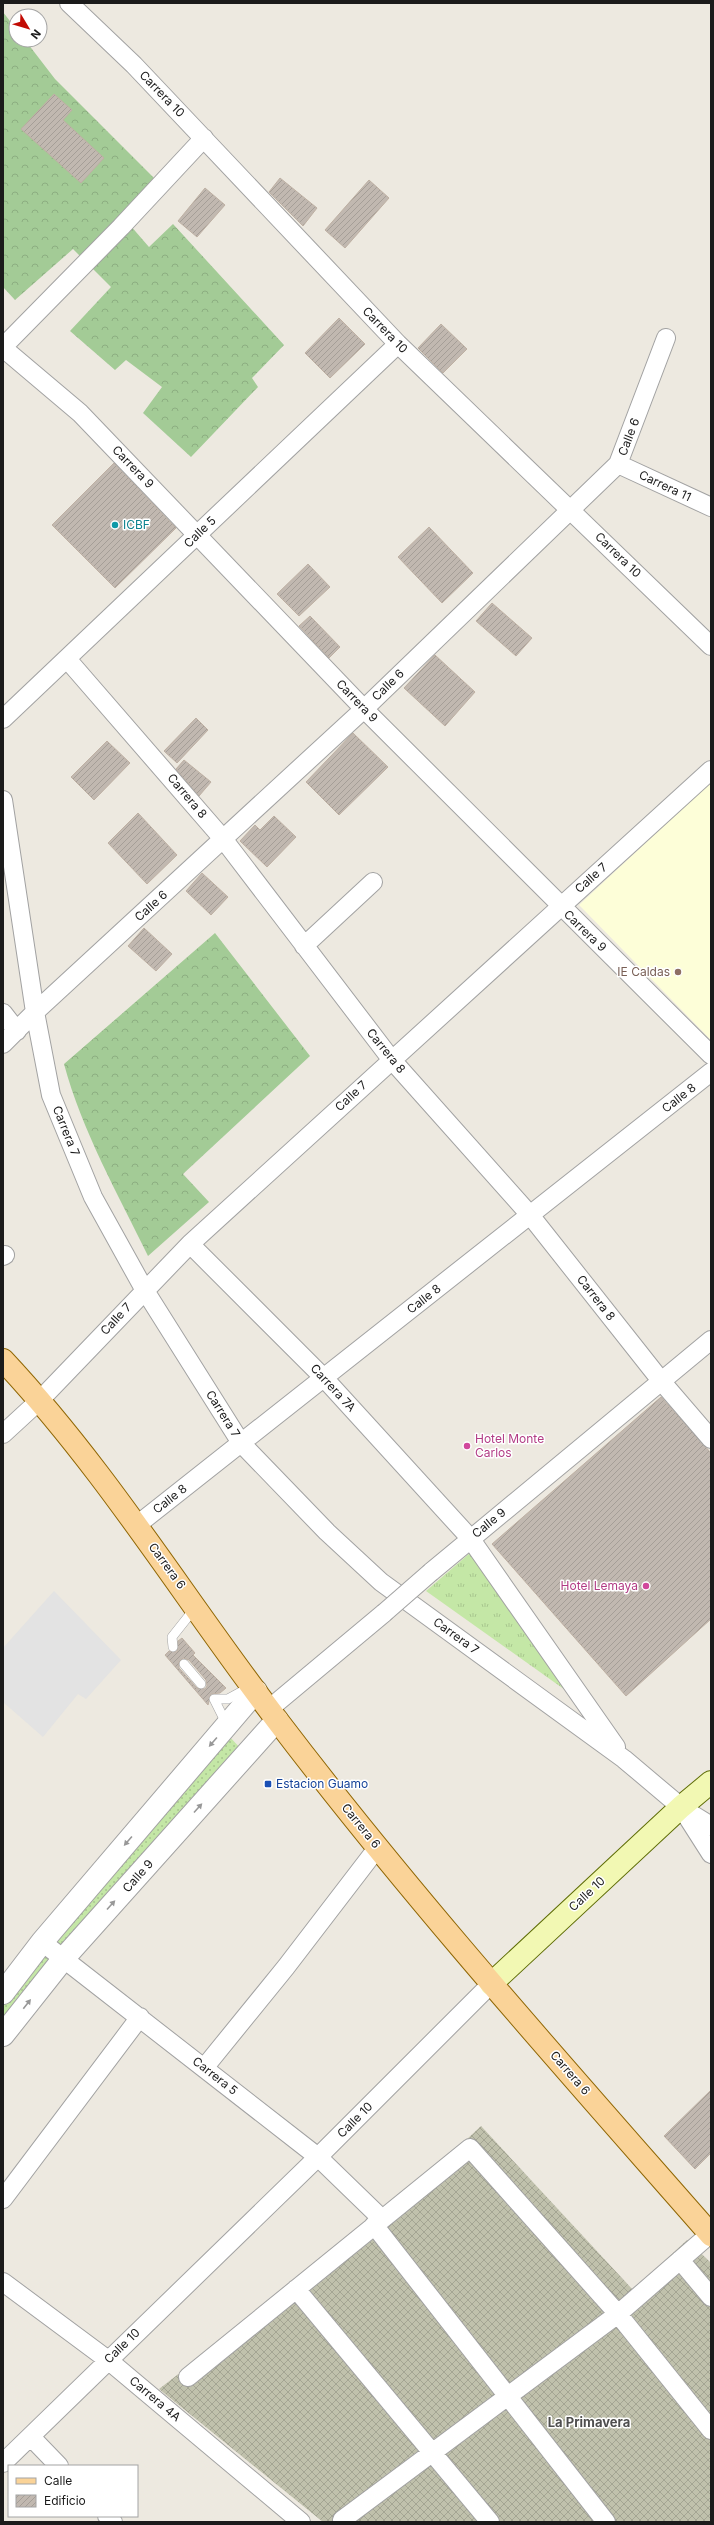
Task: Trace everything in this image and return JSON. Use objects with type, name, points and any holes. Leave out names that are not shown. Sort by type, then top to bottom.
[{"type":"main road","name":"Carrera 6","points":[[3,1360],[40,1400],[137,1525],[273,1715],[378,1847],[491,1984],[710,2235]]},
{"type":"main road","name":"Calle 10","points":[[491,1984],[681,1807],[711,1782]]},
{"type":"street","name":"Carrera 10","points":[[69,3],[134,65],[398,344],[572,510],[711,646]]},
{"type":"street","points":[[3,348],[121,227],[204,138]]},
{"type":"street","name":"Calle 6","points":[[3,1044],[35,1012],[224,840],[364,709],[618,464],[666,338]]},
{"type":"street","name":"Calle 5","points":[[3,719],[398,344]]},
{"type":"street","name":"Carrera 9","points":[[3,348],[80,413],[198,534],[364,709],[560,907],[711,1055]]},
{"type":"street","name":"Carrera 11","points":[[618,464],[711,507]]},
{"type":"street","name":"Carrera 8","points":[[67,658],[224,840],[391,1059],[530,1215],[662,1382],[711,1439]]},
{"type":"street","name":"Calle 7","points":[[3,1434],[40,1400],[144,1289],[190,1244],[391,1059],[711,770]]},
{"type":"street","name":"Carrera 7","points":[[3,800],[35,1012],[51,1095],[93,1197],[144,1289],[241,1443],[327,1532],[381,1582],[624,1759],[681,1807],[711,1854]]},
{"type":"street","points":[[304,946],[373,882]]},
{"type":"street","points":[[3,1013],[17,1031]]},
{"type":"street","name":"Calle 8","points":[[137,1525],[711,1072]]},
{"type":"street","name":"Carrera 7A","points":[[190,1244],[324,1378],[470,1538],[624,1759]]},
{"type":"street","name":"Calle 9","points":[[3,2035],[64,1958],[273,1715],[384,1613],[470,1538],[662,1382],[711,1340]]},
{"type":"street","points":[[3,1993],[42,1942],[227,1725],[254,1688]]},
{"type":"street","points":[[681,1807],[711,1826]]},
{"type":"street","points":[[204,2068],[286,1967],[378,1847]]},
{"type":"street","name":"Carrera 5","points":[[42,1942],[318,2157],[378,2222],[508,2396],[606,2522]]},
{"type":"street","name":"Calle 10","points":[[3,2463],[318,2157],[491,1984]]},
{"type":"street","points":[[3,2199],[140,2017]]},
{"type":"street","points":[[188,2377],[470,2148],[618,2314],[711,2430]]},
{"type":"street","points":[[342,2520],[618,2314],[710,2235]]},
{"type":"street","points":[[680,2260],[711,2297]]},
{"type":"street","name":"Carrera 4A","points":[[3,2282],[108,2360],[296,2521]]},
{"type":"street","points":[[296,2289],[490,2522]]},
{"type":"street","points":[[30,2437],[58,2465]]},
{"type":"lane","points":[[173,1647],[172,1637],[196,1607]]},
{"type":"lane","points":[[184,1664],[201,1684]]},
{"type":"shaded area","name":"IE Caldas","points":[[711,782],[711,1040],[579,905]]},
{"type":"shaded area","points":[[54,1591],[121,1660],[86,1699],[78,1694],[43,1737],[3,1702],[3,1648]]},
{"type":"shaded area","points":[[481,2126],[633,2290],[687,2240],[711,2263],[711,2522],[323,2522],[159,2389],[390,2211]]},
{"type":"green space","points":[[3,12],[8,19],[8,48],[31,48],[55,79],[154,178],[123,217],[149,247],[173,224],[284,345],[252,378],[258,387],[191,457],[143,413],[162,387],[126,360],[115,370],[70,331],[111,287],[73,249],[15,300],[3,287]]},
{"type":"green space","points":[[215,933],[310,1056],[183,1174],[209,1202],[148,1256],[113,1186],[80,1114],[64,1064]]},
{"type":"green space","points":[[470,1553],[589,1707],[426,1591]]},
{"type":"green space","points":[[228,1735],[242,1750],[64,1952],[51,1939]]},
{"type":"green space","points":[[42,1951],[57,1960],[3,2029],[3,2001]]},
{"type":"building","points":[[54,94],[72,110],[63,120],[104,158],[81,183],[21,129]]},
{"type":"building","points":[[280,178],[317,208],[303,226],[269,192]]},
{"type":"building","points":[[369,180],[389,198],[345,248],[325,230]]},
{"type":"building","points":[[205,188],[225,205],[197,237],[178,221]]},
{"type":"building","points":[[339,318],[365,344],[330,378],[305,353]]},
{"type":"building","points":[[441,324],[467,349],[443,373],[418,348]]},
{"type":"building","name":"ICBF","points":[[114,463],[176,528],[115,588],[52,525]]},
{"type":"building","points":[[429,527],[473,573],[442,603],[398,557]]},
{"type":"building","points":[[308,564],[330,587],[299,616],[277,594]]},
{"type":"building","points":[[492,603],[532,638],[516,656],[476,621]]},
{"type":"building","points":[[310,616],[340,647],[329,658],[299,626]]},
{"type":"building","points":[[435,655],[475,692],[445,726],[404,688]]},
{"type":"building","points":[[196,718],[208,730],[177,763],[164,751]]},
{"type":"building","points":[[353,733],[388,767],[339,815],[306,782]]},
{"type":"building","points":[[107,741],[130,763],[94,800],[71,777]]},
{"type":"building","points":[[184,760],[211,782],[199,796],[176,769]]},
{"type":"building","points":[[138,813],[177,855],[147,884],[108,843]]},
{"type":"building","points":[[274,816],[296,837],[267,867],[240,841],[255,825],[260,830]]},
{"type":"building","points":[[202,873],[228,897],[211,915],[186,891]]},
{"type":"building","points":[[144,928],[172,954],[156,971],[128,946]]},
{"type":"building","points":[[661,1397],[711,1453],[711,1619],[626,1696],[492,1544]]},
{"type":"building","points":[[182,1638],[195,1653],[193,1655],[226,1688],[220,1693],[211,1694],[208,1705],[165,1655],[169,1651],[177,1652],[178,1641]],"holes":[[[183,1658],[189,1660],[206,1680],[207,1686],[205,1689],[197,1688],[179,1668],[179,1662]]]},
{"type":"building","points":[[711,2090],[711,2153],[695,2169],[664,2136]]},
{"type":"place","name":"ICBF","points":[[115,525]]},
{"type":"place","name":"IE Caldas","points":[[678,972]]},
{"type":"place","name":"Hotel Monte Carlos","points":[[467,1446]]},
{"type":"place","name":"Hotel Lemaya","points":[[646,1586]]},
{"type":"place","name":"Estacion Guamo","points":[[268,1784]]},
{"type":"district","name":"La Primavera","points":[[589,2422]]}]
